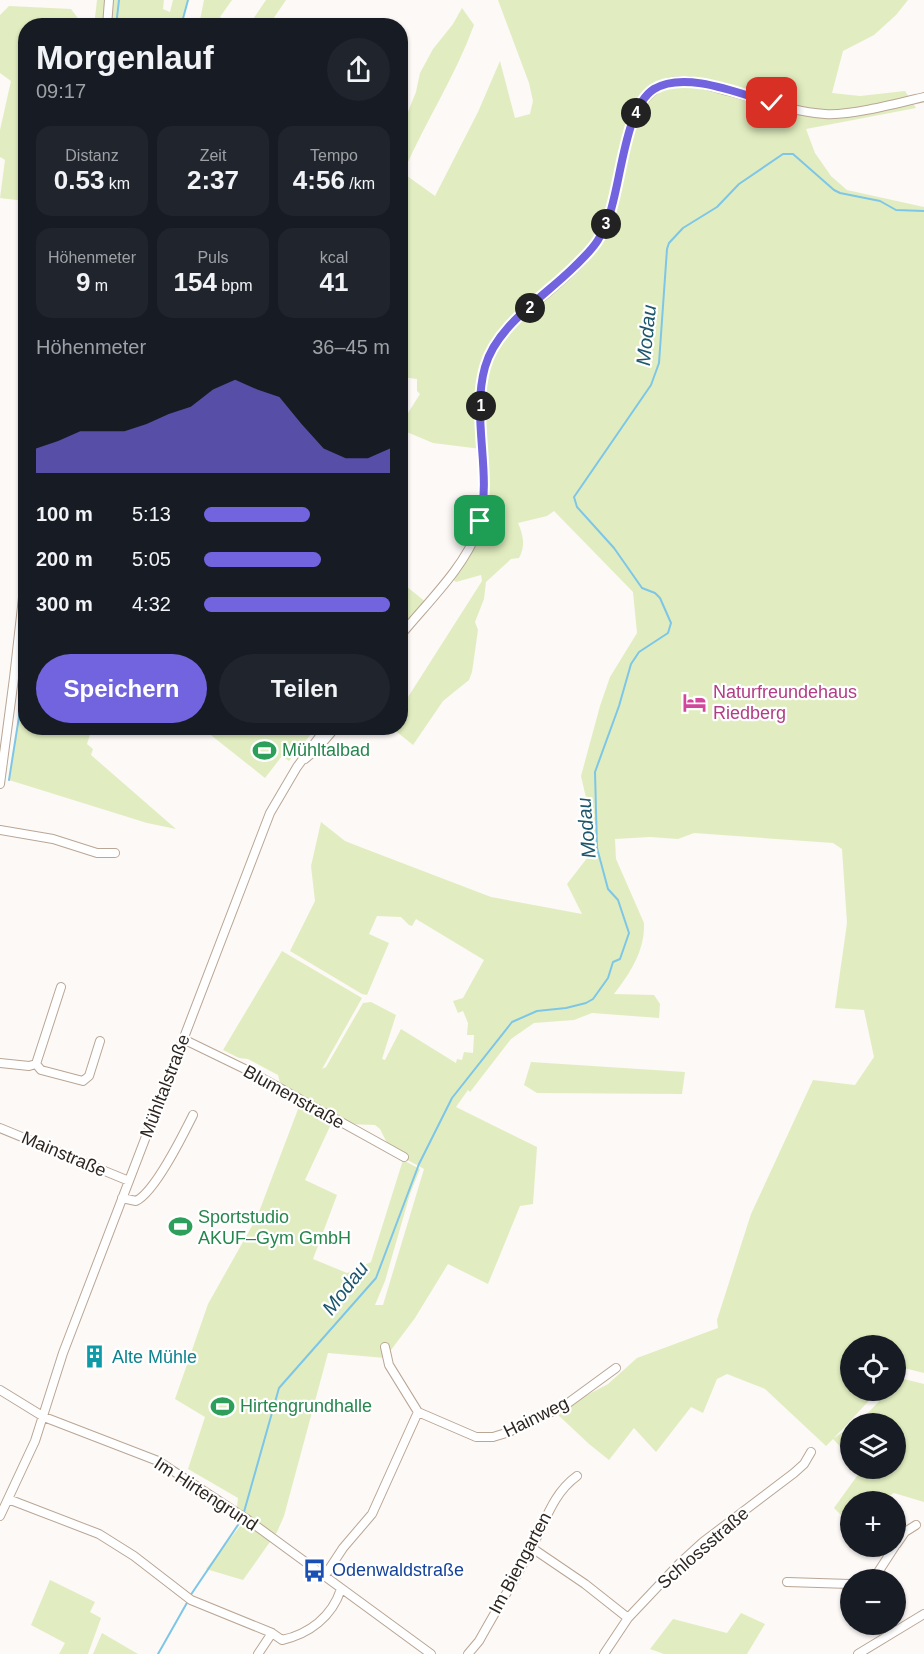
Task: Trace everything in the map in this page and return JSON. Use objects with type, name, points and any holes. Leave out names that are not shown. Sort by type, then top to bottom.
[{"type":"street","points":[[107,18],[109,0]]},
{"type":"street","points":[[408,626],[465,556],[478,530],[483,496],[481,390],[489,356],[505,330],[595,246],[608,219],[636,113],[648,94],[668,83],[694,82],[772,103],[826,114],[851,112],[924,97]]},
{"type":"street","points":[[0,779],[18,635]]},
{"type":"street","name":"Mühltalstraße","points":[[0,1516],[44,1417],[63,1353],[270,813],[301,762],[321,735]]},
{"type":"street","name":"Mühltalstraße","points":[[301,762],[329,735]]},
{"type":"street","points":[[0,830],[53,839],[97,853],[115,853]]},
{"type":"street","points":[[36,1065],[61,987]]},
{"type":"street","name":"Blumenstraße","points":[[183,1040],[251,1071],[404,1158]]},
{"type":"street","points":[[36,1065],[41,1070],[83,1081],[89,1076],[100,1041]]},
{"type":"street","points":[[0,1064],[36,1065]]},
{"type":"street","points":[[122,1198],[136,1201],[145,1195],[177,1146],[193,1115]]},
{"type":"street","name":"Mainstraße","points":[[0,1128],[129,1181]]},
{"type":"street","points":[[324,1577],[343,1548],[372,1514],[418,1412],[389,1365],[385,1347]]},
{"type":"street","name":"Hainweg","points":[[418,1412],[476,1437],[493,1437],[509,1432],[564,1406],[616,1368]]},
{"type":"street","name":"Im Hirtengrund","points":[[0,1390],[44,1417],[158,1461],[248,1520],[431,1654]]},
{"type":"street","name":"Schlossstraße","points":[[604,1654],[628,1618],[680,1563],[703,1542],[794,1473],[804,1464],[811,1452]]},
{"type":"street","name":"Im Biengarten","points":[[468,1654],[478,1641],[532,1548],[551,1506],[565,1485],[577,1476]]},
{"type":"street","points":[[8,1499],[99,1534],[134,1556],[188,1598],[282,1640],[310,1631],[318,1625],[336,1600],[340,1589]]},
{"type":"street","points":[[906,1531],[916,1525]]},
{"type":"street","points":[[532,1548],[585,1584],[628,1618]]},
{"type":"street","points":[[788,1582],[840,1584]]},
{"type":"street","points":[[906,1622],[924,1614]]},
{"type":"street","points":[[258,1654],[272,1634]]},
{"type":"street","points":[[858,1654],[885,1635]]},
{"type":"green space","points":[[97,0],[164,0],[163,9],[170,12],[173,0],[188,0],[184,18],[95,18]]},
{"type":"green space","points":[[204,0],[232,0],[220,17],[222,18],[200,18]]},
{"type":"green space","points":[[266,0],[286,0],[274,18],[254,18]]},
{"type":"green space","points":[[498,0],[908,0],[896,15],[874,35],[843,51],[832,93],[860,96],[905,91],[916,108],[806,129],[815,153],[831,176],[847,190],[924,207],[924,1373],[906,1368],[906,1335],[840,1335],[840,1401],[869,1401],[857,1413],[840,1413],[840,1432],[834,1438],[840,1434],[840,1446],[833,1439],[826,1446],[765,1389],[727,1374],[717,1379],[703,1413],[691,1407],[656,1452],[634,1428],[609,1460],[555,1412],[608,1384],[637,1358],[718,1328],[717,1320],[751,1214],[813,1080],[855,1085],[874,1057],[864,1010],[835,1008],[847,923],[842,849],[833,843],[694,833],[678,839],[650,837],[615,839],[616,859],[644,923],[644,933],[631,970],[614,994],[654,995],[660,1004],[659,1018],[592,1013],[574,1020],[534,1023],[511,1039],[470,1092],[468,1090],[456,1107],[537,1147],[533,1204],[520,1206],[488,1284],[448,1264],[415,1318],[385,1358],[328,1353],[284,1516],[277,1532],[243,1580],[206,1569],[244,1521],[236,1514],[238,1498],[188,1469],[205,1417],[175,1399],[208,1304],[257,1217],[300,1104],[332,1122],[305,1180],[337,1195],[313,1259],[347,1273],[371,1262],[403,1160],[420,1169],[410,1194],[385,1281],[375,1305],[383,1305],[424,1169],[391,1151],[380,1129],[375,1125],[348,1124],[280,1083],[278,1075],[248,1059],[239,1058],[223,1050],[282,951],[362,998],[322,1069],[326,1067],[363,1003],[371,1002],[396,1015],[382,1059],[385,1060],[401,1029],[456,1063],[457,1059],[462,1060],[464,1052],[473,1053],[474,1035],[467,1035],[468,1023],[463,1011],[458,1013],[453,1001],[463,998],[484,960],[416,919],[412,926],[401,917],[377,916],[369,934],[389,943],[367,995],[290,951],[315,901],[311,866],[321,822],[345,841],[491,897],[582,914],[567,884],[591,853],[587,827],[587,802],[581,776],[610,677],[637,633],[633,592],[554,511],[547,516],[518,523],[523,540],[519,558],[511,559],[486,582],[484,599],[475,622],[478,630],[469,680],[443,701],[413,745],[401,735],[408,735],[408,697],[482,581],[481,575],[456,582],[449,576],[465,556],[480,521],[481,449],[433,443],[408,433],[408,413],[420,394],[417,391],[417,379],[408,378],[408,177],[435,196],[478,112],[500,61],[515,118],[530,114],[533,101],[529,83]]},
{"type":"green space","points":[[9,6],[71,9],[78,18],[18,18],[18,200],[0,198],[5,160],[0,157],[0,130],[11,81],[0,73],[0,15]]},
{"type":"green space","points":[[462,8],[474,25],[458,63],[408,163],[408,112],[416,92],[420,73],[433,49],[453,24]]},
{"type":"green space","points":[[408,588],[427,603],[408,627]]},
{"type":"green space","points":[[18,721],[18,735],[90,735],[87,744],[93,749],[91,755],[176,829],[147,823],[9,780]]},
{"type":"green space","name":"Mühltalbad","points":[[211,735],[310,735],[289,761],[282,756],[265,778]]},
{"type":"green space","points":[[531,1062],[685,1072],[682,1094],[537,1093],[524,1085]]},
{"type":"green space","points":[[906,1380],[924,1384],[924,1502],[906,1497],[906,1491],[846,1491],[855,1479],[906,1479],[906,1413],[868,1413],[879,1401],[906,1401]]},
{"type":"green space","points":[[840,1500],[840,1514],[834,1508]]},
{"type":"green space","points":[[50,1580],[95,1602],[90,1612],[101,1618],[88,1654],[59,1654],[65,1643],[31,1625]]},
{"type":"green space","points":[[741,1613],[765,1624],[747,1654],[664,1654],[650,1649],[673,1619],[727,1633]]},
{"type":"green space","points":[[102,1633],[138,1654],[93,1654]]},
{"type":"waterway","points":[[117,18],[119,0]]},
{"type":"waterway","points":[[183,18],[188,0]]},
{"type":"waterway","name":"Modau","points":[[190,1596],[242,1519],[279,1388],[376,1278],[419,1164],[452,1098],[512,1022],[537,1011],[566,1008],[593,999],[608,978],[613,962],[620,959],[629,933],[618,900],[608,889],[597,848],[595,772],[619,706],[631,664],[639,652],[668,633],[671,623],[660,598],[655,593],[642,588],[614,548],[577,507],[574,497],[651,385],[659,363],[669,243],[683,228],[717,207],[739,184],[783,154],[793,154],[840,193],[880,201],[896,210],[924,211]]},
{"type":"waterway","points":[[9,780],[18,723]]},
{"type":"waterway","name":"Modau","points":[[158,1654],[188,1601]]},
{"type":"place","name":"Naturfreundehaus Riedberg","points":[[695,702]]},
{"type":"place","name":"Mühltalbad","points":[[264,750]]},
{"type":"place","name":"Sportstudio AKUF–Gym GmbH","points":[[180,1227]]},
{"type":"place","name":"Alte Mühle","points":[[94,1357]]},
{"type":"place","name":"Hirtengrundhalle","points":[[222,1406]]},
{"type":"place","name":"Odenwaldstraße","points":[[314,1570]]},
{"type":"route","points":[[480,521],[483,506],[480,429],[484,368],[495,344],[505,330],[595,246],[608,219],[630,130],[639,105],[656,88],[676,81],[705,84],[772,103]]}]
